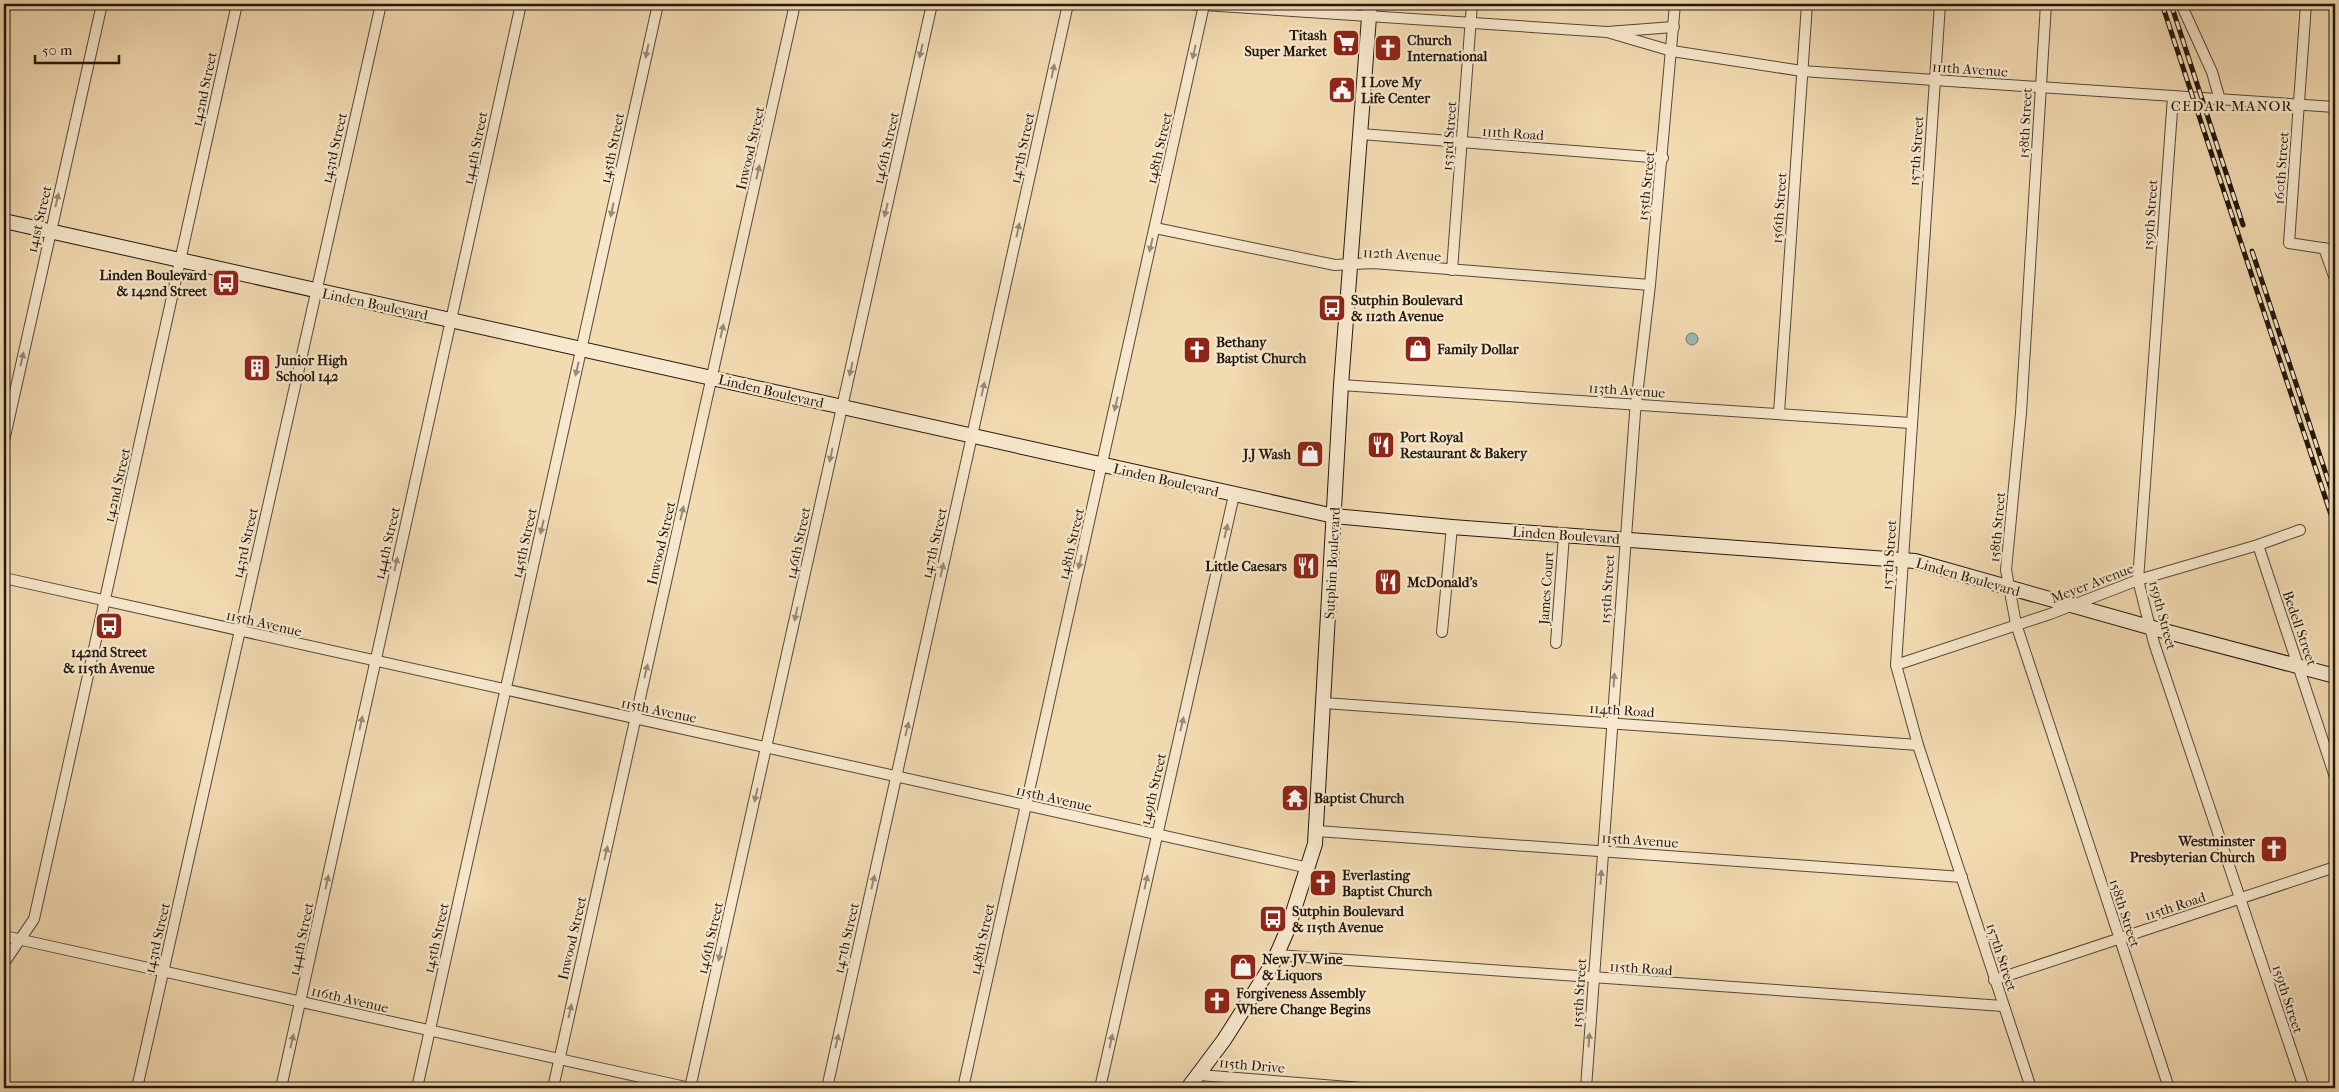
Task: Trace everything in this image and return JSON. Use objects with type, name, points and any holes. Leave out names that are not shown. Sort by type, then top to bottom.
[{"type":"main road","name":"Sutphin Boulevard","points":[[1188,1088],[1248,1003],[1277,955],[1309,868],[1317,831],[1341,385],[1370,9]]},
{"type":"main road","name":"Linden Boulevard","points":[[4,221],[1334,516],[1452,527],[1902,559],[2299,668],[2335,676]]},
{"type":"street","name":"141st Street","points":[[4,441],[102,4]]},
{"type":"street","name":"142nd Street","points":[[4,963],[34,919],[237,4]]},
{"type":"street","name":"143rd Street","points":[[138,1088],[381,4]]},
{"type":"street","name":"144th Street","points":[[281,1088],[521,4]]},
{"type":"street","name":"145th Street","points":[[417,1088],[658,4]]},
{"type":"street","name":"Inwood Street","points":[[553,1088],[796,4]]},
{"type":"street","name":"146th Street","points":[[690,1088],[932,4]]},
{"type":"street","name":"147th Street","points":[[827,1088],[1068,4]]},
{"type":"street","name":"111th Avenue","points":[[1189,4],[1370,9],[1470,22],[1606,32],[1674,27]]},
{"type":"street","name":"153rd Street","points":[[1452,270],[1472,4]]},
{"type":"street","name":"155th Street","points":[[1586,1088],[1611,723],[1636,404],[1663,158],[1675,4]]},
{"type":"street","name":"156th Street","points":[[1779,413],[1806,4]]},
{"type":"street","name":"157th Street","points":[[1940,4],[1896,666],[1918,745],[2031,1088]]},
{"type":"street","name":"158th Street","points":[[2046,4],[2021,413],[2006,570],[2016,624],[2169,1088]]},
{"type":"street","points":[[2181,4],[2212,72],[2220,100]]},
{"type":"street","name":"160th Street","points":[[2306,4],[2289,243],[2324,248]]},
{"type":"street","name":"148th Street","points":[[964,1088],[1204,5]]},
{"type":"street","name":"111th Avenue","points":[[1606,32],[1672,51],[1802,71],[2335,107]]},
{"type":"street","name":"159th Street","points":[[2173,97],[2138,580],[2149,627],[2304,1088]]},
{"type":"street","name":"111th Road","points":[[1361,134],[1663,158]]},
{"type":"street","name":"112th Avenue","points":[[1155,228],[1325,264],[1349,266],[1373,263],[1650,284]]},
{"type":"street","points":[[2335,250],[2324,248],[2335,279]]},
{"type":"street","name":"113th Avenue","points":[[1341,385],[1912,422]]},
{"type":"street","name":"149th Street","points":[[1100,1088],[1234,495]]},
{"type":"street","points":[[1442,632],[1452,527]]},
{"type":"street","name":"Meyer Avenue","points":[[1896,666],[2072,606],[2138,580],[2258,545],[2300,530]]},
{"type":"street","name":"James Court","points":[[1556,643],[1564,535]]},
{"type":"street","name":"Bedell Street","points":[[2258,545],[2335,777]]},
{"type":"street","name":"115th Avenue","points":[[4,578],[374,662],[1309,868]]},
{"type":"street","name":"114th Road","points":[[1324,703],[1918,745]]},
{"type":"street","name":"115th Avenue","points":[[1317,831],[1962,877]]},
{"type":"street","name":"115th Road","points":[[1994,980],[2335,867]]},
{"type":"street","name":"116th Avenue","points":[[4,936],[690,1088]]},
{"type":"street","name":"115th Road","points":[[1277,955],[1594,979],[2003,1006]]},
{"type":"street","name":"115th Drive","points":[[1199,1074],[1362,1088]]},
{"type":"water","points":[[1690,333],[1694,333],[1698,339],[1694,345],[1690,345],[1686,341],[1686,337]]},
{"type":"railway","points":[[2162,4],[2335,527]]},
{"type":"railway","points":[[2171,4],[2243,225]]},
{"type":"railway","points":[[2252,251],[2335,501]]},
{"type":"place","name":"Titash Super Market","points":[[1346,43]]},
{"type":"place","name":"Church International","points":[[1388,48]]},
{"type":"place","name":"I Love My Life Center","points":[[1342,90]]},
{"type":"place","name":"Linden Boulevard & 142nd Street","points":[[226,283]]},
{"type":"place","name":"Sutphin Boulevard & 112th Avenue","points":[[1332,308]]},
{"type":"place","name":"Family Dollar","points":[[1418,349]]},
{"type":"place","name":"Bethany Baptist Church","points":[[1197,350]]},
{"type":"place","name":"Junior High School 142","points":[[257,368]]},
{"type":"place","name":"Port Royal Restaurant & Bakery","points":[[1381,445]]},
{"type":"place","name":"J.J Wash","points":[[1310,454]]},
{"type":"place","name":"Little Caesars","points":[[1306,566]]},
{"type":"place","name":"McDonald's","points":[[1388,582]]},
{"type":"place","name":"142nd Street & 115th Avenue","points":[[109,626]]},
{"type":"place","name":"Baptist Church","points":[[1295,798]]},
{"type":"place","name":"Westminster Presbyterian Church","points":[[2274,849]]},
{"type":"place","name":"Everlasting Baptist Church","points":[[1323,883]]},
{"type":"place","name":"Sutphin Boulevard & 115th Avenue","points":[[1273,919]]},
{"type":"place","name":"New JV Wine & Liquors","points":[[1243,967]]},
{"type":"place","name":"Forgiveness Assembly Where Change Begins","points":[[1217,1001]]},
{"type":"district","name":"CEDAR MANOR","points":[[2232,106]]}]
